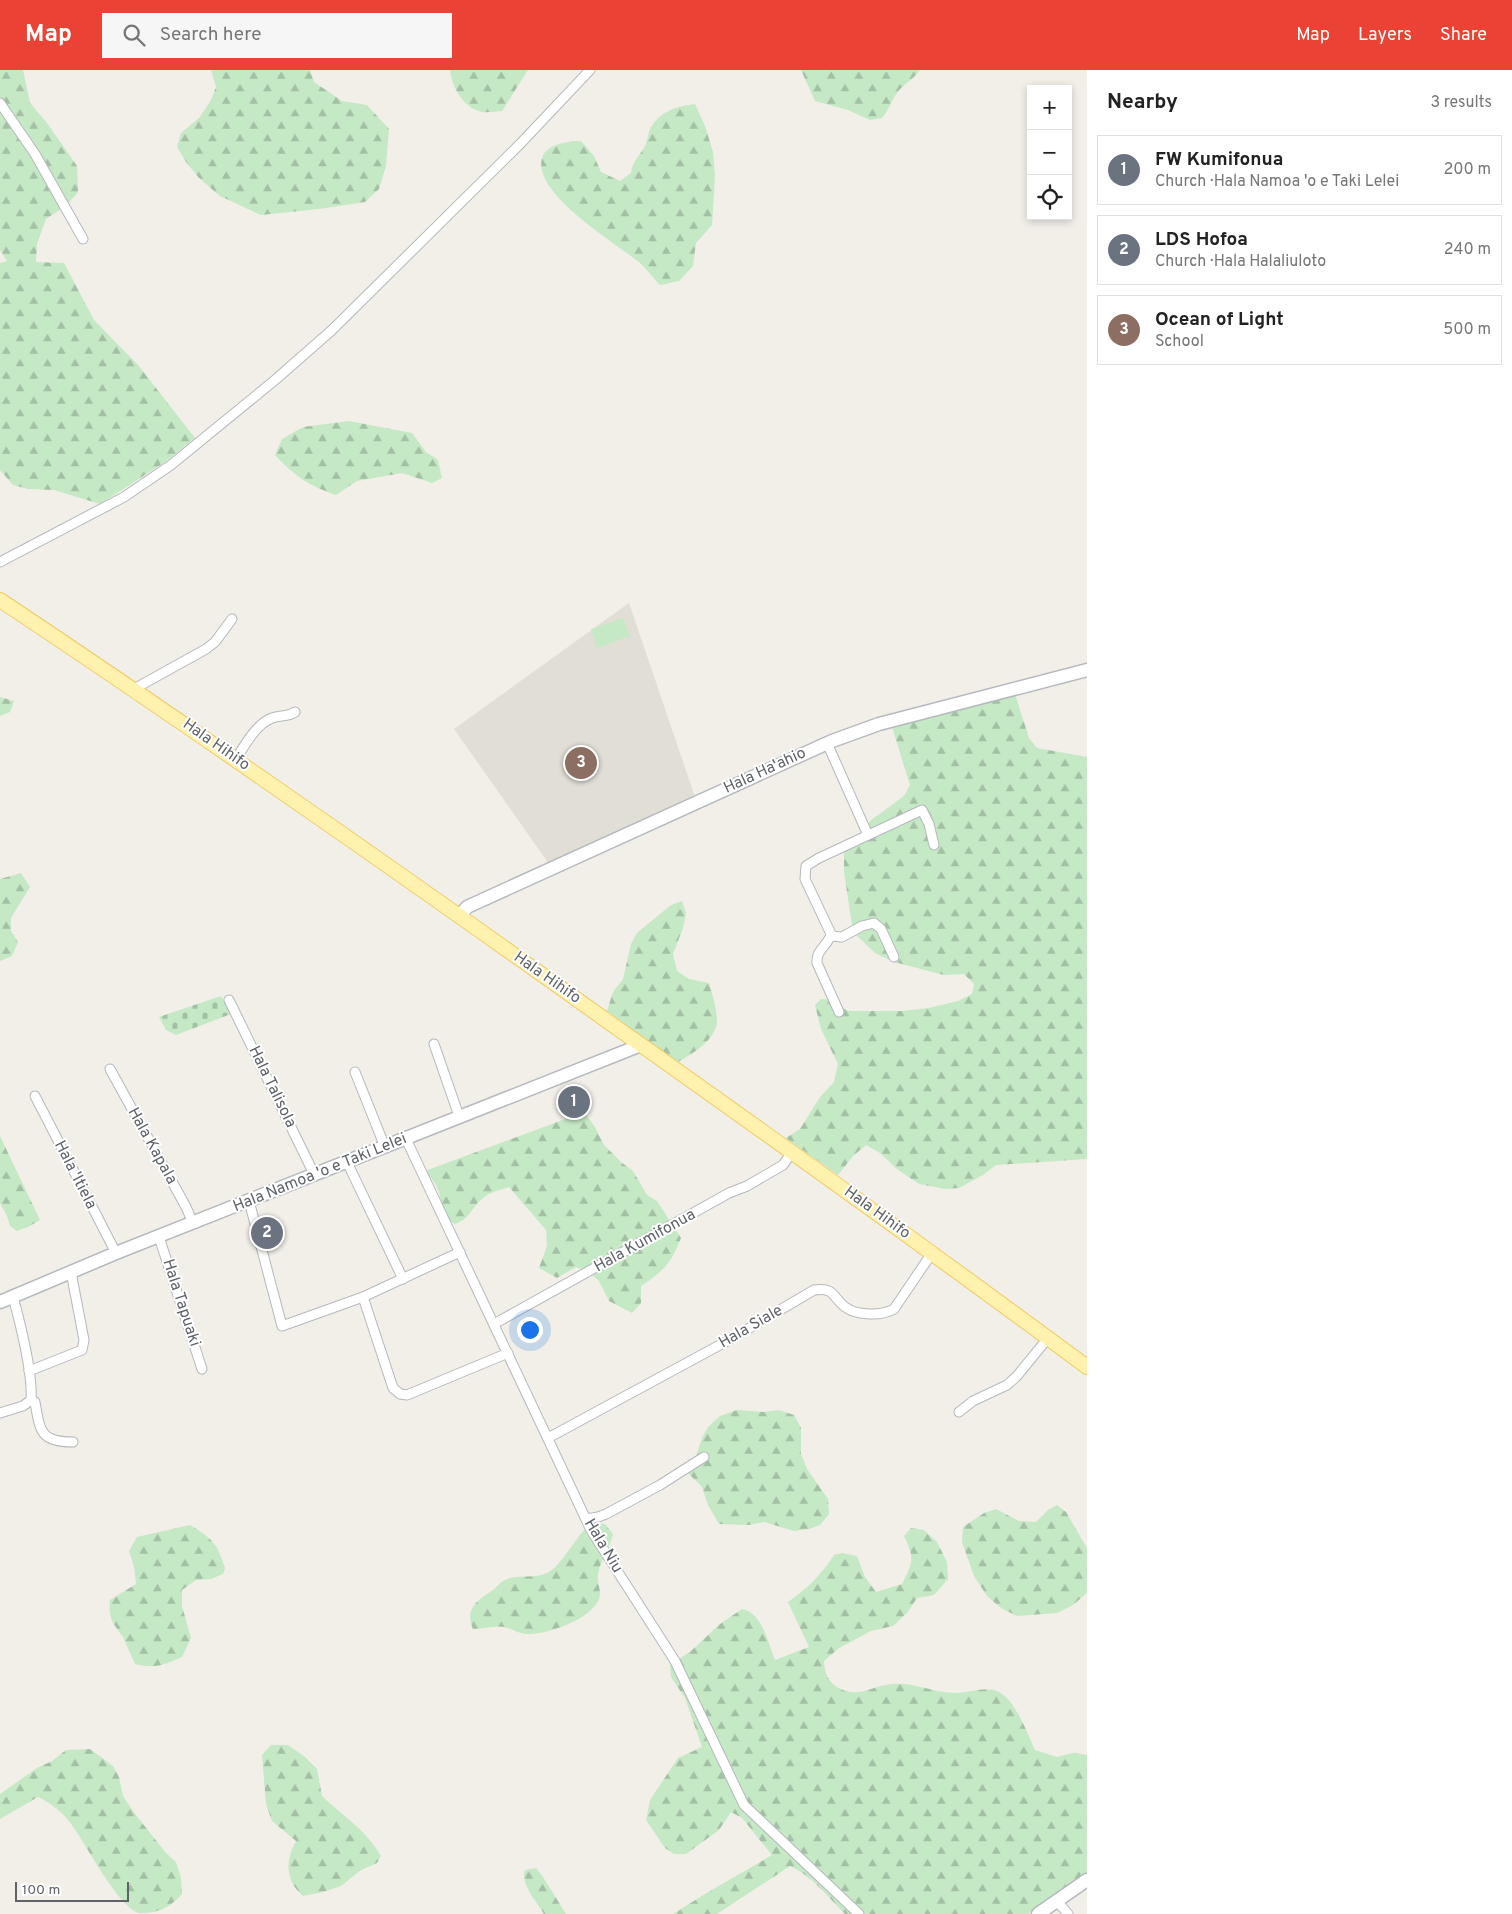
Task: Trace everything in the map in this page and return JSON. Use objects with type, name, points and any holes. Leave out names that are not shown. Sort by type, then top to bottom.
[{"type":"main road","name":"Hala Hihifo","points":[[0,600],[236,759],[460,916],[792,1152],[1087,1366]]},
{"type":"street","points":[[0,562],[124,497],[171,465],[275,380],[332,330],[521,142],[590,70]]},
{"type":"street","points":[[0,103],[35,154],[83,239]]},
{"type":"street","points":[[134,689],[210,646],[221,635],[232,619]]},
{"type":"street","name":"Hala Ha'ahio","points":[[460,916],[467,907],[827,743],[879,724],[1087,670]]},
{"type":"street","points":[[236,759],[264,723],[273,717],[291,715],[295,712]]},
{"type":"street","points":[[827,743],[868,835]]},
{"type":"street","points":[[831,936],[805,878],[806,866],[818,858],[922,810],[929,824],[934,845]]},
{"type":"street","points":[[831,936],[842,937],[862,926],[874,923],[881,929],[894,957]]},
{"type":"street","points":[[831,936],[820,950],[817,956],[817,963],[839,1012]]},
{"type":"street","name":"Hala Talisola","points":[[229,1000],[276,1092],[314,1174]]},
{"type":"street","points":[[434,1044],[459,1116]]},
{"type":"street","name":"Hala Namoa 'o e Taki Lelei","points":[[0,1302],[116,1253],[641,1044]]},
{"type":"street","name":"Hala Kapala","points":[[110,1069],[193,1223]]},
{"type":"street","points":[[355,1072],[386,1147]]},
{"type":"street","name":"Hala 'Itiela","points":[[35,1096],[116,1253]]},
{"type":"street","name":"Hala Niu","points":[[406,1139],[586,1519],[675,1661],[744,1805],[859,1914]]},
{"type":"street","name":"Hala Kumifonua","points":[[494,1324],[729,1193],[747,1186],[783,1165],[792,1152]]},
{"type":"street","points":[[347,1162],[403,1278]]},
{"type":"street","points":[[249,1201],[282,1326],[363,1297],[460,1252]]},
{"type":"street","name":"Hala Tapuaki","points":[[159,1237],[202,1369]]},
{"type":"street","name":"Hala Siale","points":[[548,1438],[729,1340],[814,1290],[824,1289],[834,1294],[845,1307],[856,1312],[886,1314],[894,1309],[932,1253]]},
{"type":"street","points":[[28,1370],[82,1350],[84,1340],[71,1272]]},
{"type":"street","points":[[13,1297],[32,1389],[31,1400],[34,1402],[39,1427],[47,1437],[59,1442],[73,1442]]},
{"type":"street","points":[[363,1297],[393,1388],[400,1394],[407,1394],[508,1353]]},
{"type":"street","points":[[959,1412],[973,1401],[1007,1385],[1017,1376],[1048,1338]]},
{"type":"street","points":[[0,1413],[23,1406],[31,1400]]},
{"type":"street","points":[[586,1519],[598,1518],[606,1514],[660,1485],[704,1457]]},
{"type":"street","points":[[1038,1914],[1087,1880]]},
{"type":"street","points":[[1056,1900],[1068,1914]]},
{"type":"shaded area","points":[[629,603],[695,797],[549,864],[454,729]]},
{"type":"green space","points":[[0,70],[23,70],[30,103],[47,123],[77,166],[78,192],[67,205],[46,219],[37,244],[36,262],[64,263],[94,320],[138,365],[195,438],[165,462],[100,504],[54,490],[28,489],[13,485],[0,470],[0,263],[7,261],[0,250]]},
{"type":"green space","points":[[211,70],[310,70],[314,82],[342,101],[367,105],[389,129],[386,166],[379,189],[365,202],[261,215],[220,196],[199,178],[177,147],[181,133],[199,118],[211,100],[216,87]]},
{"type":"green space","points":[[450,70],[528,70],[502,111],[482,112],[464,102],[453,84]]},
{"type":"green space","points":[[801,70],[920,70],[899,90],[882,118],[870,120],[848,110],[815,101]]},
{"type":"green space","points":[[695,104],[705,126],[713,152],[715,176],[712,225],[696,243],[693,266],[679,281],[660,285],[639,262],[595,230],[562,201],[542,172],[542,158],[544,153],[553,146],[581,141],[594,156],[601,172],[620,181],[631,173],[633,165],[645,146],[650,129],[655,122],[670,110]]},
{"type":"green space","points":[[349,421],[412,433],[426,452],[438,460],[442,478],[432,483],[402,473],[357,481],[336,495],[303,480],[275,455],[282,439],[303,427]]},
{"type":"green space","points":[[623,618],[630,636],[597,648],[591,629]]},
{"type":"green space","points":[[1015,694],[1029,738],[1037,748],[1087,757],[1087,1159],[996,1165],[983,1175],[959,1188],[945,1189],[919,1184],[897,1169],[880,1153],[866,1145],[853,1156],[838,1175],[786,1138],[800,1129],[820,1097],[834,1082],[838,1064],[821,1029],[815,1005],[821,999],[833,1000],[848,1011],[902,1011],[928,1008],[958,1001],[972,994],[974,984],[964,974],[944,975],[894,962],[875,953],[853,932],[844,872],[844,853],[870,821],[904,796],[910,785],[892,727]]},
{"type":"green space","points":[[0,697],[14,701],[10,712],[0,716]]},
{"type":"green space","points":[[21,873],[30,887],[11,918],[11,931],[18,942],[12,956],[0,961],[0,879]]},
{"type":"green space","points":[[682,901],[686,913],[683,928],[673,954],[677,971],[689,979],[709,983],[717,1021],[716,1028],[708,1040],[696,1051],[678,1062],[607,1011],[613,992],[623,979],[631,944],[637,933],[671,905]]},
{"type":"green space","points":[[221,996],[231,1014],[176,1035],[166,1030],[159,1017]]},
{"type":"green space","points":[[584,1112],[595,1127],[604,1145],[633,1171],[647,1195],[657,1201],[681,1238],[666,1266],[656,1276],[641,1286],[641,1303],[632,1313],[609,1301],[599,1281],[590,1273],[576,1267],[557,1278],[539,1268],[547,1246],[546,1230],[509,1187],[485,1197],[478,1202],[464,1219],[455,1224],[447,1218],[438,1189],[425,1171]]},
{"type":"green space","points":[[0,1136],[40,1220],[17,1231],[10,1226],[0,1203]]},
{"type":"green space","points":[[737,1410],[763,1412],[779,1410],[794,1415],[801,1428],[801,1454],[807,1469],[828,1499],[829,1514],[820,1525],[794,1531],[764,1522],[749,1525],[719,1524],[708,1505],[702,1487],[686,1471],[696,1457],[708,1427],[720,1416]]},
{"type":"green space","points":[[1057,1505],[1066,1512],[1087,1548],[1087,1593],[1073,1605],[1057,1613],[1017,1616],[1001,1608],[987,1596],[974,1576],[962,1542],[963,1527],[984,1513],[996,1509],[1019,1521],[1036,1522],[1048,1510]]},
{"type":"green space","points":[[592,1522],[605,1524],[613,1534],[598,1573],[600,1595],[592,1610],[565,1626],[534,1634],[520,1633],[500,1627],[473,1629],[470,1615],[471,1610],[482,1597],[510,1578],[542,1575],[553,1569]]},
{"type":"green space","points":[[190,1525],[213,1542],[225,1568],[223,1574],[211,1579],[196,1580],[182,1590],[182,1606],[191,1638],[182,1657],[159,1665],[135,1664],[123,1637],[112,1620],[110,1612],[110,1600],[136,1584],[134,1566],[129,1551],[137,1537]]},
{"type":"green space","points":[[911,1528],[924,1530],[937,1542],[947,1562],[948,1579],[934,1595],[917,1598],[907,1613],[893,1626],[871,1631],[839,1648],[824,1661],[828,1677],[834,1685],[850,1692],[892,1684],[953,1693],[994,1690],[1011,1702],[1035,1750],[1057,1757],[1073,1753],[1087,1755],[1087,1874],[1028,1914],[845,1914],[813,1881],[790,1866],[717,1914],[673,1914],[772,1855],[742,1818],[731,1812],[719,1830],[686,1854],[674,1854],[665,1848],[646,1820],[650,1800],[678,1758],[702,1747],[685,1698],[671,1677],[670,1665],[691,1651],[720,1624],[742,1609],[749,1611],[759,1622],[767,1637],[775,1660],[809,1647],[788,1602],[814,1581],[834,1555],[842,1553],[857,1556],[865,1577],[876,1592],[902,1584],[911,1560],[910,1550],[904,1536]]},
{"type":"green space","points":[[271,1745],[288,1745],[304,1756],[317,1769],[322,1796],[368,1838],[381,1856],[377,1863],[361,1870],[341,1886],[303,1896],[297,1890],[290,1877],[289,1870],[290,1856],[296,1841],[272,1821],[266,1804],[262,1755]]},
{"type":"green space","points":[[90,1749],[113,1766],[119,1777],[123,1796],[166,1853],[176,1862],[181,1878],[182,1894],[164,1909],[139,1913],[130,1908],[111,1886],[68,1820],[58,1809],[42,1799],[38,1797],[0,1819],[0,1794],[66,1750]]},
{"type":"green space","points":[[536,1868],[566,1914],[544,1914],[525,1881],[525,1870]]},
{"type":"place","name":"Ocean of Light","points":[[581,763]]},
{"type":"place","name":"FW Kumifonua","points":[[574,1102]]},
{"type":"place","name":"LDS Hofoa","points":[[267,1233]]}]
